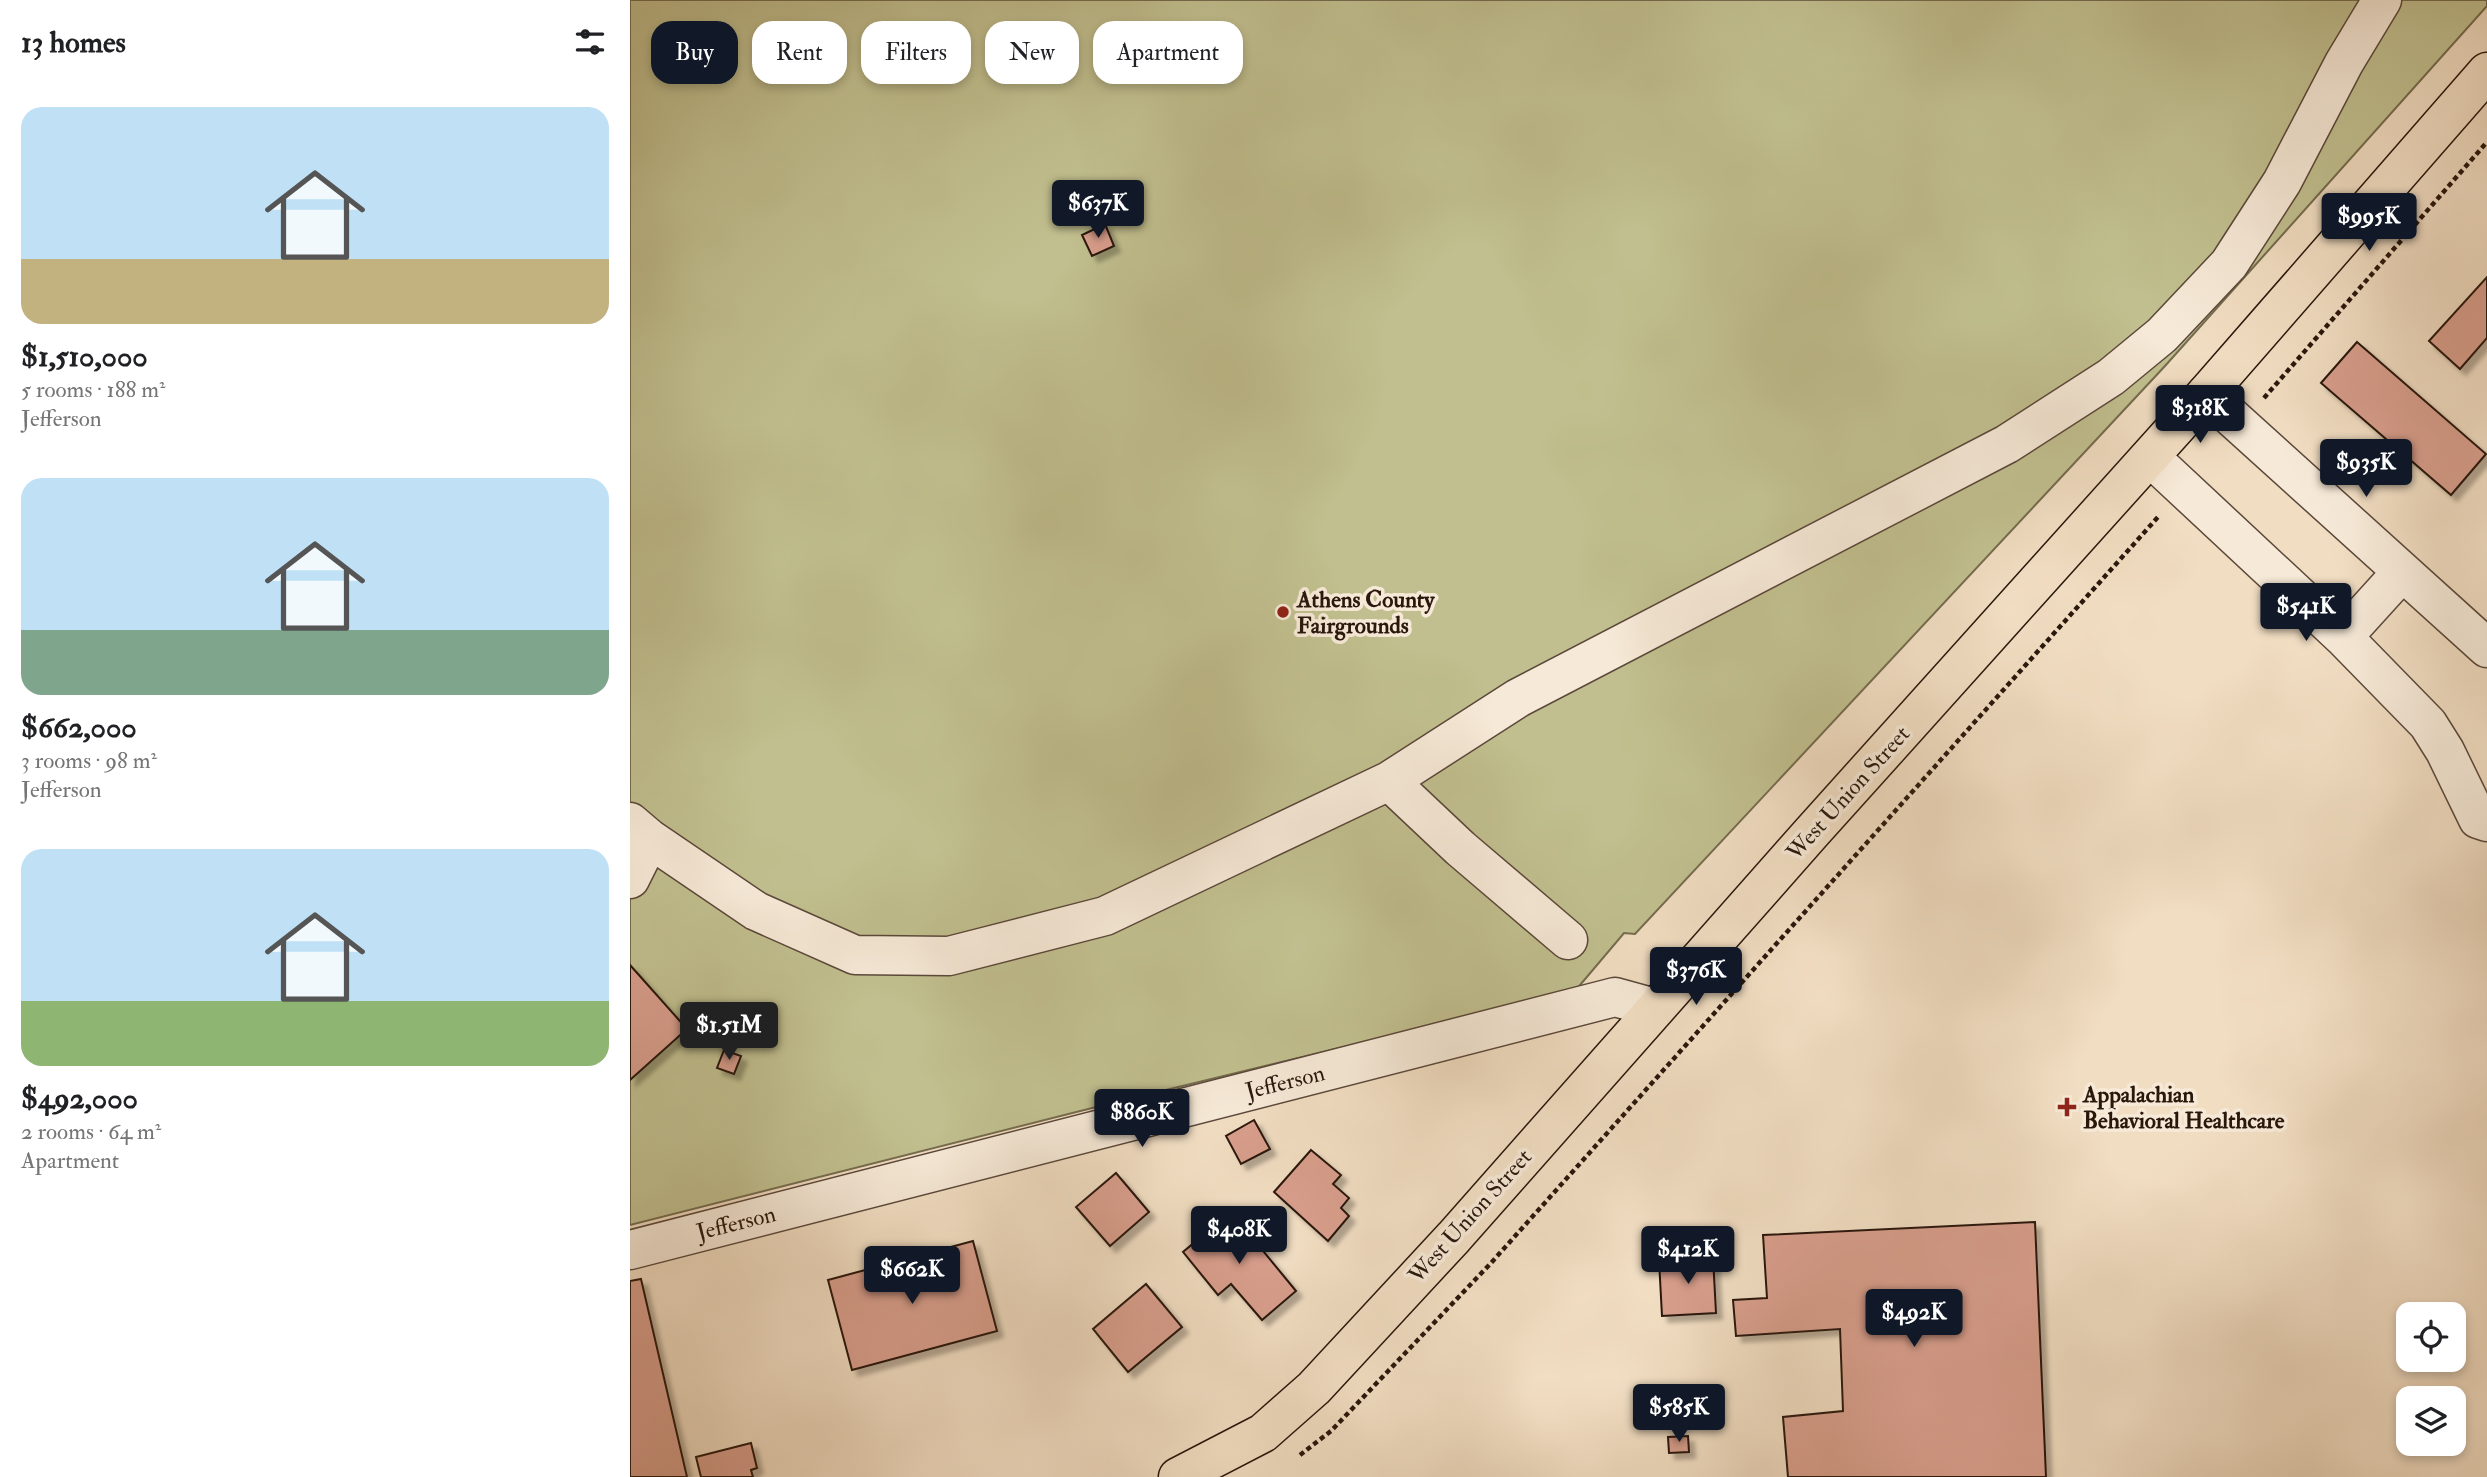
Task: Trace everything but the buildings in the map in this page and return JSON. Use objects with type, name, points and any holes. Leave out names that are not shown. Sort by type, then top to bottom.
[{"type":"main road","name":"West Union Street","points":[[1178,1477],[1262,1433],[1314,1388],[1454,1237],[1655,1008],[2150,457],[2487,72]]},
{"type":"street","points":[[630,879],[640,830],[756,911],[855,955],[948,956],[1105,916],[1389,781],[1518,698],[2007,444],[2111,377],[2162,335],[2229,264],[2281,182],[2344,63],[2382,0]]},
{"type":"street","points":[[2206,394],[2487,648]]},
{"type":"street","points":[[2150,457],[2343,637],[2428,724],[2445,751],[2478,819],[2487,822]]},
{"type":"street","points":[[2343,637],[2402,572]]},
{"type":"street","points":[[1389,781],[1460,848],[1568,940]]},
{"type":"street","name":"Jefferson","points":[[630,1250],[1615,997],[1655,1008]]},
{"type":"path","points":[[2266,395],[2487,142]]},
{"type":"path","points":[[1297,1457],[1345,1417],[1490,1263],[2159,516]]},
{"type":"shaded area","name":"Athens County Fairgrounds","points":[[630,0],[2487,0],[2487,6],[2165,366],[1635,934],[1624,933],[1575,991],[1108,1104],[630,1225]]},
{"type":"place","name":"Athens County Fairgrounds","points":[[1283,612]]},
{"type":"place","name":"Appalachian Behavioral Healthcare","points":[[2067,1107]]}]
